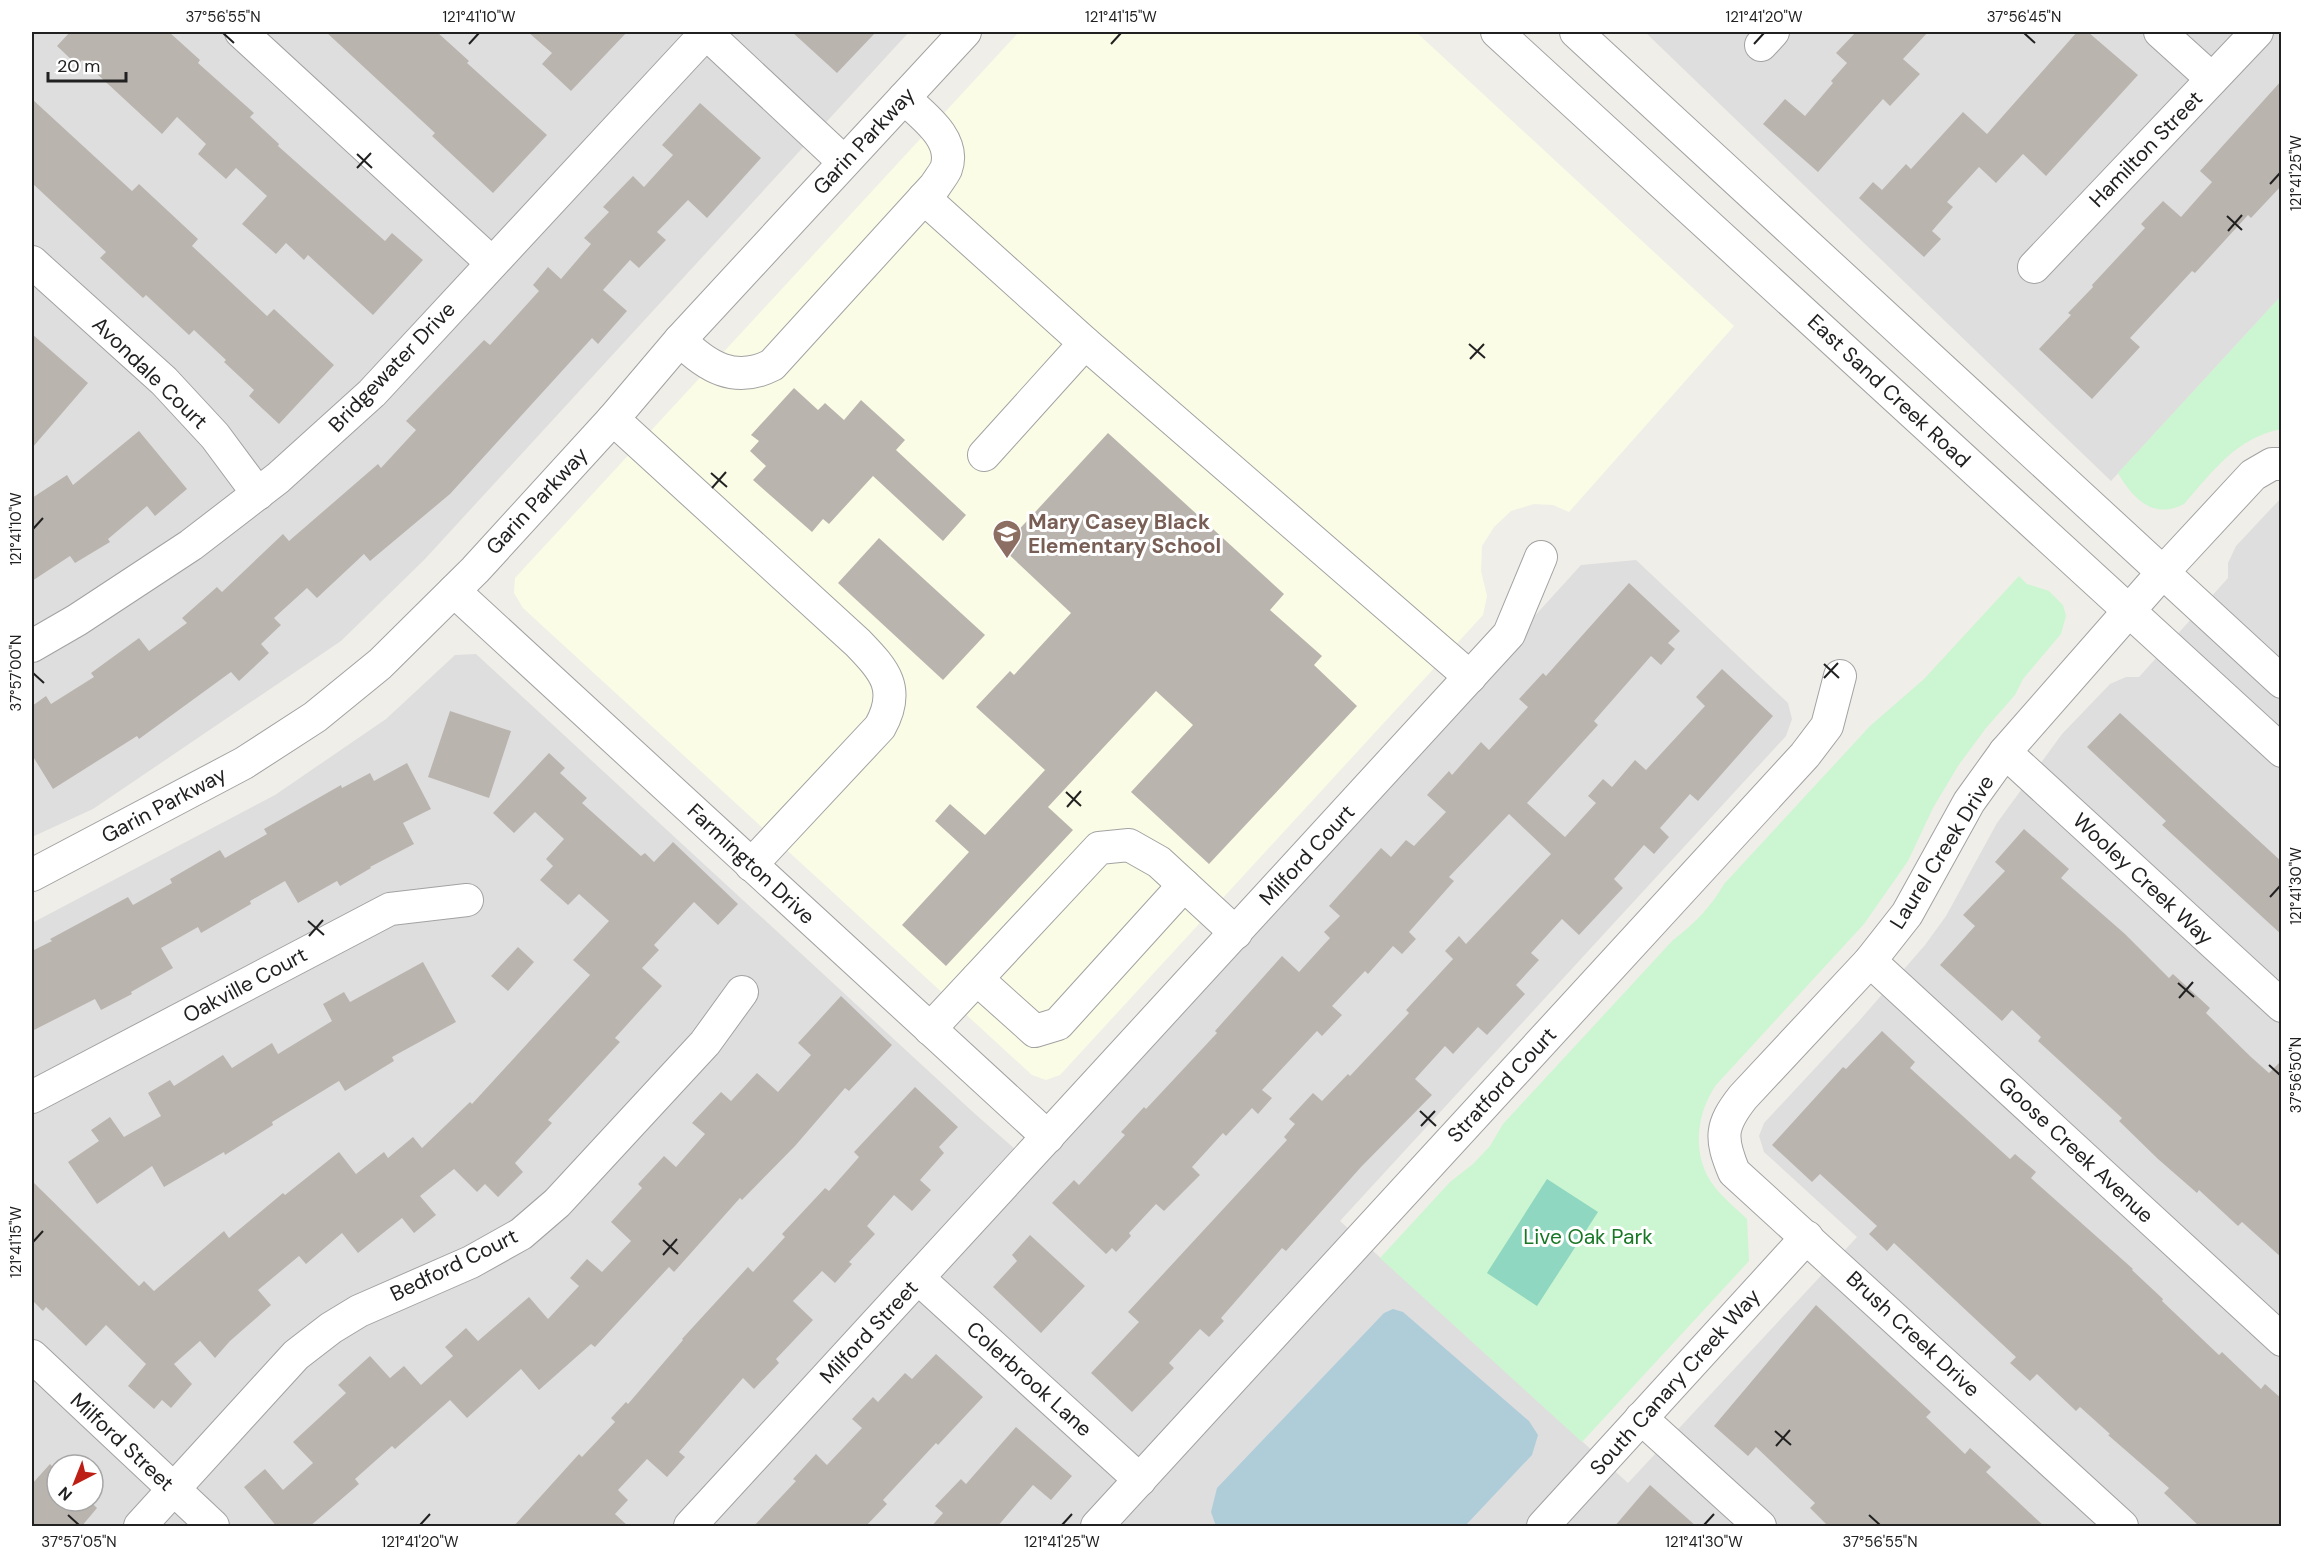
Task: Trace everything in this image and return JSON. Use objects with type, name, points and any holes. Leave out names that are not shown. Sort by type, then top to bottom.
[{"type":"street","points":[[241,32],[492,263]]},
{"type":"street","points":[[706,32],[844,162]]},
{"type":"street","name":"Bridgewater Drive","points":[[32,646],[77,620],[191,545],[258,494],[372,393],[706,32]]},
{"type":"street","name":"Garin Parkway","points":[[32,874],[244,763],[315,717],[380,664],[454,591],[613,419],[680,340],[965,32]]},
{"type":"street","name":"East Sand Creek Road","points":[[1497,32],[2282,751]]},
{"type":"street","points":[[1576,32],[2282,682]]},
{"type":"street","points":[[2160,32],[2212,79]]},
{"type":"street","name":"Hamilton Street","points":[[2034,267],[2257,32]]},
{"type":"street","points":[[680,340],[712,367],[730,372],[760,372],[772,365],[935,186],[946,168],[946,147],[940,133],[904,98]]},
{"type":"street","points":[[924,198],[1085,343],[1470,677]]},
{"type":"street","name":"Avondale Court","points":[[32,262],[164,381],[215,436],[258,494]]},
{"type":"street","points":[[984,455],[1085,343]]},
{"type":"street","points":[[613,419],[858,643],[884,670],[890,693],[886,716],[871,738],[751,865]]},
{"type":"street","name":"Laurel Creek Drive","points":[[1724,1131],[1729,1114],[1743,1096],[1870,961],[1907,914],[1969,802],[2005,752],[2128,611],[2253,475],[2272,464],[2282,464]]},
{"type":"street","name":"Milford Court","points":[[1048,1137],[1509,634],[1541,557]]},
{"type":"street","name":"Farmington Drive","points":[[454,591],[1048,1137]]},
{"type":"street","name":"Stratford Court","points":[[1097,1527],[1805,755],[1827,726],[1840,676]]},
{"type":"street","name":"Wooley Creek Way","points":[[2005,752],[2282,1006]]},
{"type":"street","points":[[930,1029],[1099,848],[1129,844],[1159,862],[1236,933]]},
{"type":"street","points":[[977,979],[1035,1031],[1058,1024],[1184,885]]},
{"type":"street","name":"Oakville Court","points":[[32,1097],[390,909],[467,900]]},
{"type":"street","name":"Goose Creek Avenue","points":[[1870,961],[2282,1340]]},
{"type":"street","name":"Bedford Court","points":[[140,1527],[296,1355],[331,1328],[359,1311],[471,1262],[521,1234],[548,1211],[705,1043],[742,992]]},
{"type":"street","name":"Brush Creek Drive","points":[[1724,1131],[1726,1152],[1734,1172],[2122,1527]]},
{"type":"street","name":"Milford Street","points":[[690,1527],[1048,1137]]},
{"type":"street","name":"South Canary Creek Way","points":[[1543,1527],[1807,1237]]},
{"type":"street","name":"Colerbrook Lane","points":[[918,1278],[1140,1480]]},
{"type":"street","name":"Milford Street","points":[[32,1356],[213,1527]]},
{"type":"street","points":[[1641,1418],[1760,1527]]},
{"type":"shaded area","points":[[32,32],[909,32],[425,559],[341,641],[93,809],[32,837]]},
{"type":"shaded area","name":"Mary Casey Black Elementary School","points":[[1019,32],[1416,32],[1734,326],[1569,512],[1553,505],[1534,504],[1511,511],[1494,527],[1482,546],[1481,571],[1487,596],[1483,615],[1060,1075],[1046,1080],[1032,1075],[523,608],[514,593],[515,578]]},
{"type":"shaded area","points":[[1645,32],[2281,32],[2281,296],[2111,481]]},
{"type":"shaded area","points":[[2281,498],[2281,1526],[32,1526],[32,923],[275,795],[386,719],[455,655],[476,654],[1034,1166],[1581,565],[1636,560],[1788,703],[1792,719],[1786,736],[1340,1221],[1628,1483],[1857,1237],[1764,1152],[1759,1136],[1764,1123],[1859,1021],[1925,945],[1946,916],[1997,823],[2062,734],[2110,684],[2126,677],[2139,677],[2228,578],[2228,563],[2236,546]]},
{"type":"green space","points":[[2281,296],[2281,429],[2265,433],[2238,448],[2216,468],[2184,504],[2163,510],[2145,504],[2130,491],[2118,473]]},
{"type":"green space","name":"Live Oak Park","points":[[2019,576],[2027,584],[2049,591],[2063,605],[2066,616],[2061,634],[2023,679],[2015,695],[1986,728],[1958,766],[1933,808],[1908,861],[1864,924],[1716,1085],[1709,1096],[1699,1135],[1702,1162],[1714,1186],[1747,1219],[1749,1261],[1582,1442],[1380,1258],[1450,1182],[1473,1164],[1490,1146],[1503,1124],[1673,940],[1702,915],[1724,884],[1870,726],[1924,679]]},
{"type":"green space","points":[[1547,1179],[1598,1212],[1537,1306],[1487,1273]]},
{"type":"water","points":[[1393,1309],[1403,1312],[1529,1421],[1538,1435],[1532,1455],[1465,1526],[1216,1526],[1211,1512],[1217,1488],[1384,1313]]},
{"type":"building","points":[[70,32],[169,32],[200,60],[198,63],[254,113],[250,117],[279,144],[278,146],[385,241],[392,233],[423,260],[373,315],[308,255],[304,260],[286,243],[276,254],[242,224],[267,196],[236,168],[226,179],[198,154],[206,144],[177,117],[162,134],[82,60],[77,65],[57,46]]},
{"type":"building","points":[[326,32],[437,32],[469,61],[467,63],[547,135],[493,193],[432,136],[435,133]]},
{"type":"building","points":[[528,32],[627,32],[571,91],[542,64],[552,53]]},
{"type":"building","points":[[792,32],[876,32],[837,73]]},
{"type":"building","points":[[1856,32],[1928,32],[1903,59],[1920,74],[1890,106],[1883,99],[1818,172],[1763,124],[1785,99],[1805,116],[1847,63],[1836,53]]},
{"type":"building","points":[[2077,32],[2088,32],[2138,75],[2046,176],[2023,154],[1996,183],[1979,167],[1947,202],[1953,207],[1932,231],[1941,239],[1924,257],[1859,198],[1873,182],[1882,190],[1906,164],[1911,169],[1963,112],[1987,134]]},
{"type":"building","points":[[2282,80],[2282,185],[2251,218],[2248,215],[2195,273],[2192,271],[2130,338],[2140,347],[2092,399],[2039,349],[2071,315],[2068,313],[2093,287],[2092,285],[2145,228],[2141,224],[2163,201],[2181,217],[2212,182],[2200,171]]},
{"type":"building","points":[[32,99],[132,191],[139,184],[198,239],[192,246],[267,316],[274,309],[334,365],[279,424],[249,396],[254,390],[224,362],[226,360],[194,330],[189,335],[146,295],[143,298],[100,258],[106,252],[32,183]]},
{"type":"building","points":[[700,103],[761,158],[707,218],[688,200],[657,232],[666,240],[639,268],[630,260],[603,290],[627,311],[598,344],[592,338],[450,494],[370,561],[364,554],[317,598],[307,588],[274,618],[281,625],[261,644],[269,653],[239,681],[231,672],[139,739],[137,736],[53,789],[32,755],[32,706],[46,696],[51,704],[94,677],[91,673],[139,638],[149,651],[187,623],[182,618],[217,587],[222,592],[283,534],[289,541],[378,464],[381,468],[416,430],[406,421],[484,340],[490,345],[539,291],[533,285],[548,267],[561,279],[591,244],[584,238],[609,212],[603,207],[633,176],[644,187],[673,155],[662,145]]},
{"type":"building","points":[[32,334],[88,383],[32,448]]},
{"type":"building","points":[[794,388],[818,410],[825,403],[844,420],[861,400],[905,440],[896,450],[966,515],[943,541],[873,476],[829,524],[823,519],[812,532],[753,480],[766,466],[750,451],[759,441],[751,435]]},
{"type":"building","points":[[139,431],[187,489],[155,516],[147,506],[108,539],[110,542],[75,563],[70,556],[32,581],[32,498],[67,475],[73,485]]},
{"type":"building","points":[[1108,433],[1284,594],[1270,610],[1322,656],[1314,665],[1357,706],[1209,864],[1131,792],[1193,725],[1156,691],[1048,807],[1073,830],[946,966],[902,925],[969,852],[935,821],[950,804],[985,835],[1045,770],[976,707],[1010,671],[1014,675],[1071,613],[1002,548]]},
{"type":"building","points":[[879,538],[985,635],[943,680],[838,583]]},
{"type":"building","points":[[1629,583],[1680,631],[1668,643],[1675,649],[1661,665],[1651,656],[1594,721],[1598,725],[1527,803],[1565,837],[1596,803],[1588,796],[1603,779],[1612,787],[1635,760],[1646,770],[1705,706],[1696,697],[1722,669],[1773,716],[1698,801],[1690,794],[1660,828],[1669,837],[1654,854],[1644,845],[1614,879],[1623,888],[1579,935],[1562,919],[1531,953],[1539,960],[1516,985],[1525,994],[1487,1035],[1478,1027],[1453,1054],[1445,1046],[1415,1079],[1432,1095],[1361,1167],[1286,1251],[1282,1248],[1221,1318],[1224,1321],[1209,1337],[1200,1329],[1169,1363],[1174,1368],[1132,1412],[1091,1373],[1139,1322],[1128,1312],[1287,1140],[1284,1137],[1295,1124],[1289,1119],[1313,1093],[1322,1101],[1348,1074],[1350,1076],[1409,1013],[1406,1010],[1453,959],[1445,951],[1459,936],[1466,944],[1551,854],[1509,814],[1449,877],[1454,881],[1409,932],[1416,939],[1402,954],[1393,946],[1368,974],[1365,971],[1332,1006],[1342,1015],[1322,1036],[1317,1031],[1262,1090],[1272,1098],[1258,1114],[1252,1108],[1226,1136],[1223,1133],[1192,1167],[1200,1175],[1164,1211],[1156,1204],[1129,1233],[1131,1236],[1116,1252],[1112,1248],[1106,1254],[1052,1203],[1074,1180],[1079,1185],[1125,1135],[1121,1132],[1144,1107],[1146,1109],[1217,1033],[1215,1031],[1282,956],[1299,972],[1330,938],[1324,932],[1340,916],[1329,906],[1381,848],[1391,857],[1406,840],[1414,846],[1446,812],[1427,795],[1449,771],[1452,775],[1481,742],[1489,750],[1528,707],[1519,699],[1543,673],[1546,676]]},
{"type":"building","points":[[450,711],[511,731],[489,798],[428,777]]},
{"type":"building","points":[[2120,713],[2282,862],[2282,935],[2162,825],[2166,821],[2087,747]]},
{"type":"building","points":[[549,753],[565,768],[560,773],[587,798],[582,803],[641,856],[645,853],[654,862],[673,842],[738,904],[718,925],[694,902],[654,945],[659,950],[642,968],[662,986],[615,1038],[620,1042],[548,1120],[552,1123],[515,1163],[523,1172],[498,1197],[485,1184],[477,1192],[454,1169],[420,1196],[436,1215],[414,1233],[402,1218],[358,1253],[342,1233],[306,1264],[299,1256],[258,1290],[271,1305],[230,1341],[215,1358],[200,1341],[174,1364],[192,1384],[171,1408],[162,1400],[154,1409],[128,1386],[146,1364],[106,1325],[86,1346],[46,1307],[43,1311],[32,1300],[32,1181],[139,1286],[144,1281],[154,1291],[224,1231],[229,1238],[283,1193],[285,1195],[339,1152],[356,1174],[384,1152],[388,1158],[413,1137],[422,1148],[470,1102],[472,1104],[590,975],[573,960],[609,921],[579,894],[568,905],[540,880],[553,866],[546,859],[564,839],[535,812],[514,833],[493,813]]},
{"type":"building","points":[[407,763],[431,809],[403,823],[414,844],[340,886],[337,881],[298,903],[285,881],[201,933],[198,927],[161,948],[173,968],[131,992],[132,994],[101,1010],[95,999],[32,1031],[32,951],[128,897],[133,905],[172,883],[170,879],[220,850],[225,858],[267,834],[264,829],[341,785],[342,788],[370,773],[374,781]]},
{"type":"building","points":[[2024,829],[2069,869],[2061,878],[2125,934],[2169,978],[2173,974],[2210,1008],[2206,1013],[2251,1057],[2269,1073],[2282,1060],[2282,1258],[2242,1222],[2238,1226],[2199,1190],[2197,1193],[2158,1159],[2119,1121],[2122,1118],[2038,1041],[2041,1037],[2012,1010],[2002,1021],[1940,965],[1975,926],[1963,915],[2005,871],[1995,862]]},
{"type":"building","points":[[518,947],[534,962],[508,991],[491,976]]},
{"type":"building","points":[[423,962],[456,1022],[392,1057],[394,1061],[345,1091],[339,1081],[272,1122],[273,1125],[225,1155],[224,1152],[164,1187],[152,1166],[97,1204],[68,1162],[99,1141],[91,1130],[110,1117],[124,1137],[161,1116],[148,1093],[170,1080],[174,1086],[223,1055],[232,1068],[272,1043],[278,1054],[332,1021],[323,1004],[344,992],[350,1002]]},
{"type":"building","points":[[841,996],[892,1045],[849,1091],[845,1088],[795,1146],[742,1200],[740,1198],[674,1272],[669,1267],[595,1347],[591,1344],[539,1390],[521,1369],[467,1418],[450,1400],[395,1449],[392,1446],[355,1479],[359,1484],[309,1527],[277,1527],[244,1487],[265,1469],[283,1490],[313,1463],[293,1442],[346,1393],[338,1385],[370,1356],[390,1378],[404,1366],[421,1385],[453,1356],[445,1347],[466,1328],[478,1341],[529,1297],[548,1319],[579,1286],[570,1278],[587,1259],[602,1272],[631,1241],[611,1222],[642,1188],[638,1184],[664,1156],[676,1167],[705,1134],[692,1123],[721,1092],[731,1101],[757,1073],[778,1092],[811,1055],[798,1043]]},
{"type":"building","points":[[1882,1031],[1915,1062],[1910,1068],[2010,1159],[2015,1154],[2036,1172],[2031,1178],[2133,1269],[2163,1299],[2162,1301],[2219,1355],[2222,1352],[2261,1389],[2265,1384],[2282,1399],[2282,1527],[2200,1527],[2164,1493],[2169,1488],[2108,1435],[2110,1434],[2080,1407],[2076,1411],[2037,1374],[2030,1381],[2010,1363],[2016,1357],[1894,1243],[1887,1251],[1869,1234],[1877,1226],[1820,1174],[1812,1182],[1772,1145],[1843,1067],[1846,1069]]},
{"type":"building","points":[[915,1087],[958,1127],[939,1147],[944,1153],[920,1180],[931,1190],[912,1211],[894,1195],[867,1226],[875,1234],[849,1262],[852,1264],[835,1283],[822,1271],[793,1301],[813,1320],[776,1359],[779,1363],[754,1389],[743,1378],[679,1452],[685,1457],[667,1477],[647,1459],[618,1490],[628,1500],[615,1514],[629,1527],[513,1527],[579,1454],[582,1457],[615,1422],[611,1418],[626,1402],[628,1404],[682,1339],[748,1267],[753,1272],[785,1237],[782,1234],[825,1188],[829,1191],[859,1157],[854,1152]]},
{"type":"building","points":[[1030,1235],[1085,1286],[1041,1333],[993,1287],[1017,1261],[1012,1255]]},
{"type":"building","points":[[1816,1305],[1931,1412],[1926,1417],[1965,1454],[1970,1448],[1991,1467],[1986,1472],[2045,1527],[1829,1527],[1810,1508],[1815,1503],[1756,1447],[1748,1456],[1714,1426]]},
{"type":"building","points":[[936,1354],[983,1397],[883,1500],[887,1504],[865,1527],[753,1527],[796,1481],[793,1479],[816,1454],[827,1465],[862,1428],[852,1419],[873,1397],[878,1402],[905,1373],[912,1379]]},
{"type":"building","points":[[1016,1427],[1072,1476],[1051,1500],[1033,1485],[997,1527],[931,1527],[943,1513],[935,1506],[961,1479],[966,1484]]},
{"type":"building","points":[[45,1470],[45,1513],[93,1513],[81,1527],[32,1527],[32,1484]]},
{"type":"building","points":[[1650,1485],[1697,1527],[1614,1527]]},
{"type":"place","name":"Mary Casey Black Elementary School","points":[[1007,560]]}]
